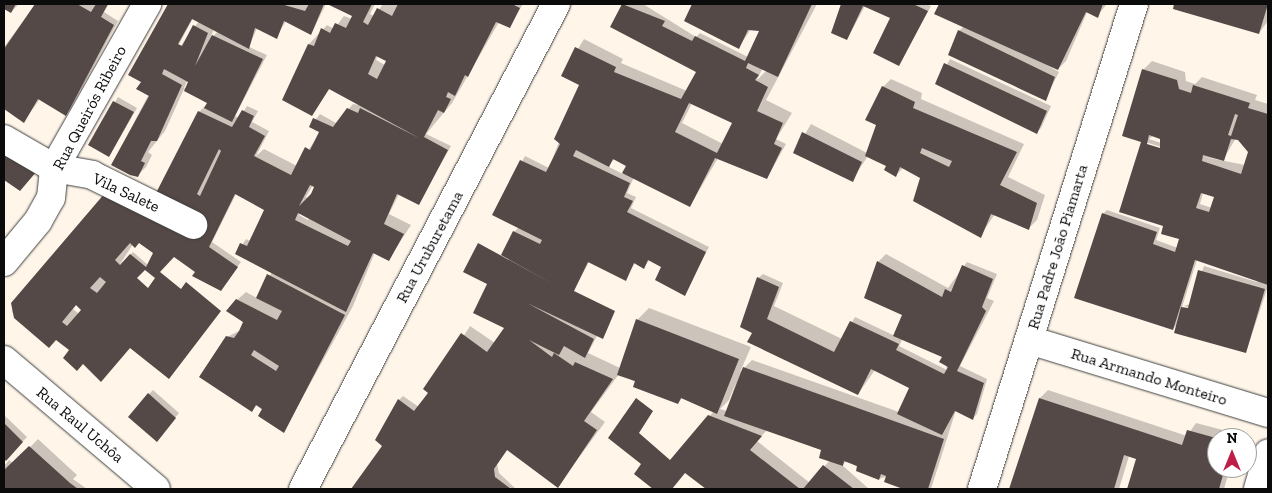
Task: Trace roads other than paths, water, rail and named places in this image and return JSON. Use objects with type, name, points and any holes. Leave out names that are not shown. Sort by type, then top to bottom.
[{"type":"street","name":"Rua Queirós Ribeiro","points":[[4,262],[51,198],[54,168],[147,4]]},
{"type":"street","name":"Rua Uruburetama","points":[[303,489],[556,4]]},
{"type":"street","name":"Rua Padre João Piamarta","points":[[982,489],[1134,4]]},
{"type":"street","name":"Vila Salete","points":[[4,139],[54,168],[92,175],[193,226]]},
{"type":"street","name":"Rua Armando Monteiro","points":[[1029,340],[1268,414]]},
{"type":"street","name":"Rua Raul Uchôa","points":[[4,360],[156,489]]},
{"type":"street","points":[[1258,489],[1268,453]]}]
